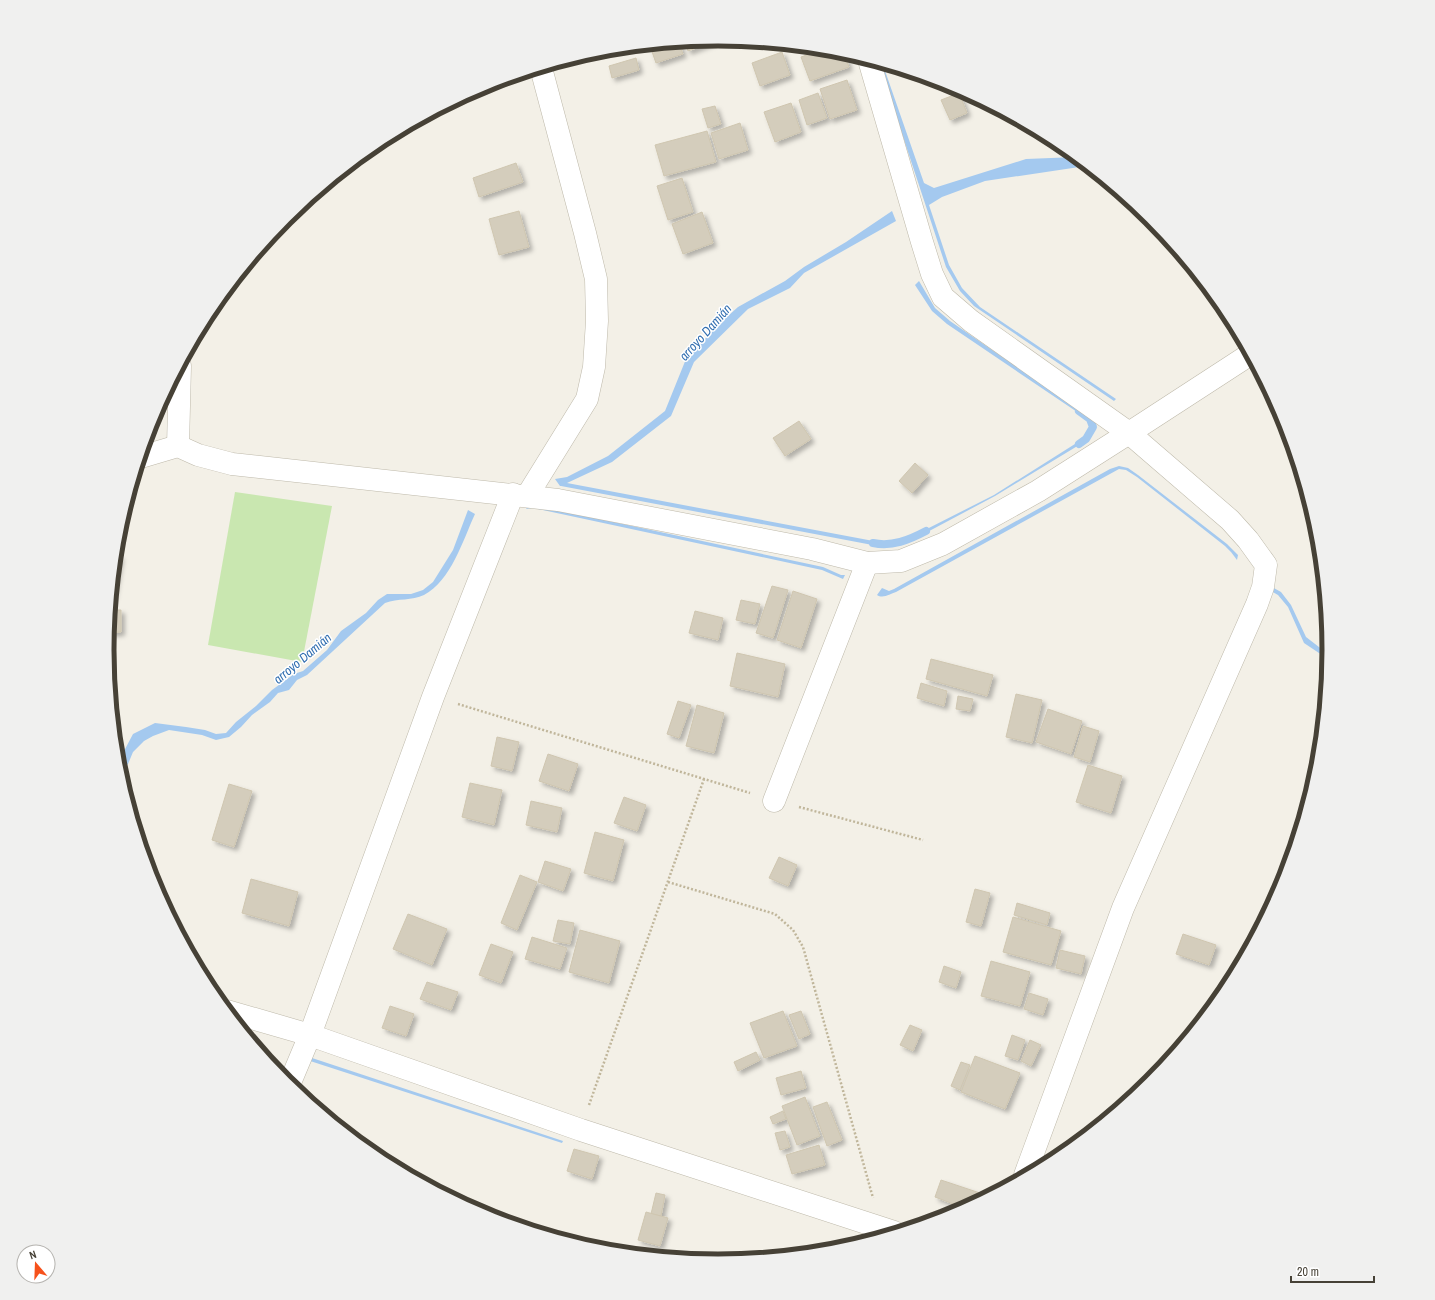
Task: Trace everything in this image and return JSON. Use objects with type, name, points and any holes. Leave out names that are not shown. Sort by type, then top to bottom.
[{"type":"street","points":[[871,66],[932,274],[943,297],[971,321],[1129,433],[1230,520],[1248,540],[1266,564],[1263,587],[1123,908],[1028,1168]]},
{"type":"street","points":[[292,1079],[310,1035],[432,696],[520,495],[587,399],[594,367],[596,279],[542,72]]},
{"type":"street","points":[[146,455],[178,446],[198,455],[232,464],[558,500],[812,550],[867,564],[901,560],[943,544],[1038,491],[1246,357]]},
{"type":"street","points":[[178,446],[180,376]]},
{"type":"street","points":[[774,801],[867,564]]},
{"type":"street","points":[[234,1013],[310,1035],[580,1130],[886,1230]]},
{"type":"path","points":[[432,696],[774,801],[922,840]]},
{"type":"path","points":[[580,1130],[704,779]]},
{"type":"path","points":[[668,882],[775,914],[793,930],[803,947],[887,1229]]},
{"type":"green space","points":[[235,492],[332,506],[302,662],[208,645]]},
{"type":"water","points":[[881,69],[885,70],[924,183],[934,188],[1026,159],[1066,157],[1079,167],[985,181],[942,197],[929,205],[949,265],[962,288],[980,307],[1116,399],[1114,401],[974,306],[960,291],[946,267]]},
{"type":"water","points":[[892,211],[896,221],[804,273],[790,288],[748,309],[694,362],[671,416],[612,462],[567,483],[884,543],[883,547],[560,486],[555,479],[567,477],[608,456],[665,411],[686,359],[720,323],[738,307],[785,281],[804,267],[846,242]]},
{"type":"water","points":[[919,281],[935,308],[950,321],[1088,416],[1086,418],[947,324],[932,311],[915,285]]},
{"type":"water","points":[[1086,437],[1089,439],[995,496],[918,537],[917,534],[994,495]]},
{"type":"water","points":[[1119,466],[1128,468],[1138,475],[1227,544],[1238,555],[1237,560],[1225,546],[1137,477],[1126,470],[1119,469],[896,592],[884,596],[877,595],[882,588],[889,591],[894,589],[1110,469]]},
{"type":"water","points":[[529,505],[823,567],[841,575],[845,575],[843,579],[822,570],[538,509],[526,509]]},
{"type":"water","points":[[468,510],[475,514],[461,547],[449,570],[433,589],[419,597],[395,600],[385,603],[307,675],[297,680],[289,690],[278,693],[270,702],[252,715],[229,737],[216,740],[202,735],[169,730],[144,741],[133,752],[128,764],[125,766],[123,753],[133,734],[155,723],[205,730],[216,734],[226,733],[236,722],[256,706],[272,690],[294,674],[303,671],[327,650],[341,631],[366,613],[378,600],[387,594],[411,594],[423,590],[433,582],[453,550]]},
{"type":"water","points":[[1272,587],[1281,592],[1291,605],[1306,637],[1322,649],[1322,655],[1304,643],[1288,607],[1278,595],[1271,591]]},
{"type":"water","points":[[306,1056],[563,1141],[562,1143],[304,1059]]},
{"type":"building","points":[[700,46],[688,51],[687,47]]},
{"type":"building","points":[[680,47],[683,54],[656,63],[651,50]]},
{"type":"building","points":[[782,52],[790,75],[760,86],[752,63]]},
{"type":"building","points":[[810,54],[835,58],[847,61],[849,67],[810,81],[801,57]]},
{"type":"building","points":[[636,58],[639,70],[612,78],[609,66]]},
{"type":"building","points":[[847,80],[857,110],[830,119],[820,89]]},
{"type":"building","points":[[818,93],[827,118],[807,125],[799,100]]},
{"type":"building","points":[[955,95],[961,97],[967,113],[950,120],[941,100]]},
{"type":"building","points":[[791,103],[801,132],[775,142],[764,112]]},
{"type":"building","points":[[715,106],[721,124],[708,128],[702,109]]},
{"type":"building","points":[[740,123],[748,150],[719,159],[711,133]]},
{"type":"building","points":[[707,131],[716,162],[664,176],[655,145]]},
{"type":"building","points":[[516,163],[523,182],[479,197],[473,178]]},
{"type":"building","points":[[682,178],[693,212],[668,220],[657,186]]},
{"type":"building","points":[[519,211],[529,247],[499,255],[489,219]]},
{"type":"building","points":[[702,212],[713,243],[683,254],[672,224]]},
{"type":"building","points":[[799,421],[811,439],[785,456],[773,438]]},
{"type":"building","points":[[915,463],[928,475],[912,493],[899,481]]},
{"type":"building","points":[[772,586],[788,590],[773,638],[756,633]]},
{"type":"building","points":[[793,591],[817,599],[801,648],[777,640]]},
{"type":"building","points":[[741,600],[760,604],[755,624],[736,620]]},
{"type":"building","points":[[115,610],[121,610],[121,632],[114,633]]},
{"type":"building","points":[[695,611],[723,618],[718,640],[689,633]]},
{"type":"building","points":[[737,653],[785,664],[778,697],[730,686]]},
{"type":"building","points":[[931,659],[993,675],[987,696],[926,679]]},
{"type":"building","points":[[921,683],[947,691],[944,706],[917,698]]},
{"type":"building","points":[[1016,694],[1042,700],[1032,743],[1006,737]]},
{"type":"building","points":[[958,696],[973,699],[970,711],[956,709]]},
{"type":"building","points":[[678,701],[691,705],[679,738],[667,734]]},
{"type":"building","points":[[697,705],[724,713],[714,753],[686,746]]},
{"type":"building","points":[[1048,709],[1082,721],[1071,754],[1036,742]]},
{"type":"building","points":[[1083,726],[1099,731],[1090,762],[1074,757]]},
{"type":"building","points":[[497,737],[519,742],[512,771],[491,766]]},
{"type":"building","points":[[548,754],[578,764],[569,791],[539,781]]},
{"type":"building","points":[[1088,765],[1122,776],[1111,813],[1076,802]]},
{"type":"building","points":[[470,783],[502,790],[494,825],[462,817]]},
{"type":"building","points":[[229,784],[252,791],[234,847],[212,840]]},
{"type":"building","points":[[624,797],[646,805],[637,831],[614,823]]},
{"type":"building","points":[[531,801],[562,808],[557,832],[526,825]]},
{"type":"building","points":[[595,832],[624,840],[613,881],[584,873]]},
{"type":"building","points":[[779,857],[797,865],[788,886],[769,878]]},
{"type":"building","points":[[545,861],[571,869],[563,891],[538,882]]},
{"type":"building","points":[[520,875],[537,882],[517,930],[501,923]]},
{"type":"building","points":[[251,879],[298,892],[289,926],[242,913]]},
{"type":"building","points":[[975,889],[990,893],[981,926],[966,922]]},
{"type":"building","points":[[1017,903],[1050,913],[1047,925],[1014,915]]},
{"type":"building","points":[[408,914],[447,929],[432,965],[393,949]]},
{"type":"building","points":[[1013,917],[1061,931],[1051,965],[1003,952]]},
{"type":"building","points":[[558,920],[574,923],[570,944],[553,941]]},
{"type":"building","points":[[580,930],[620,941],[609,983],[569,972]]},
{"type":"building","points":[[1183,934],[1216,945],[1209,965],[1176,954]]},
{"type":"building","points":[[532,937],[567,948],[560,969],[525,959]]},
{"type":"building","points":[[491,944],[513,952],[501,983],[479,975]]},
{"type":"building","points":[[1060,950],[1085,956],[1081,974],[1056,968]]},
{"type":"building","points":[[991,961],[1030,972],[1020,1006],[981,996]]},
{"type":"building","points":[[944,966],[961,972],[956,988],[939,982]]},
{"type":"building","points":[[427,982],[458,992],[451,1010],[420,999]]},
{"type":"building","points":[[1029,993],[1048,999],[1043,1015],[1024,1009]]},
{"type":"building","points":[[390,1006],[414,1014],[406,1036],[382,1028]]},
{"type":"building","points":[[783,1011],[797,1046],[764,1058],[750,1023]]},
{"type":"building","points":[[801,1011],[810,1034],[799,1039],[789,1015]]},
{"type":"building","points":[[910,1025],[922,1030],[913,1051],[900,1045]]},
{"type":"building","points":[[1012,1035],[1025,1040],[1018,1060],[1005,1056]]},
{"type":"building","points":[[1030,1040],[1041,1045],[1031,1066],[1021,1061]]},
{"type":"building","points":[[756,1052],[760,1060],[738,1071],[734,1062]]},
{"type":"building","points":[[975,1056],[1020,1073],[1005,1109],[961,1092]]},
{"type":"building","points":[[961,1062],[970,1065],[960,1090],[951,1086]]},
{"type":"building","points":[[801,1071],[806,1088],[781,1095],[776,1078]]},
{"type":"building","points":[[805,1097],[820,1136],[797,1145],[782,1106]]},
{"type":"building","points":[[827,1102],[842,1140],[827,1146],[813,1107]]},
{"type":"building","points":[[783,1111],[786,1119],[773,1124],[770,1117]]},
{"type":"building","points":[[785,1131],[790,1147],[780,1150],[775,1133]]},
{"type":"building","points":[[819,1145],[825,1165],[792,1174],[786,1155]]},
{"type":"building","points":[[574,1149],[599,1156],[592,1179],[567,1171]]},
{"type":"building","points":[[941,1180],[980,1193],[956,1205],[935,1197]]},
{"type":"building","points":[[656,1193],[665,1195],[661,1216],[651,1214]]},
{"type":"building","points":[[646,1212],[668,1218],[660,1246],[638,1240]]},
{"type":"waterway","points":[[1079,411],[1090,419],[1093,427],[1086,439],[1079,444]]},
{"type":"waterway","points":[[873,543],[887,544],[900,542],[926,531]]},
{"type":"water label","name":"arroyo Damián","points":[[705,332]]},
{"type":"water label","name":"arroyo Damián","points":[[302,658]]}]
